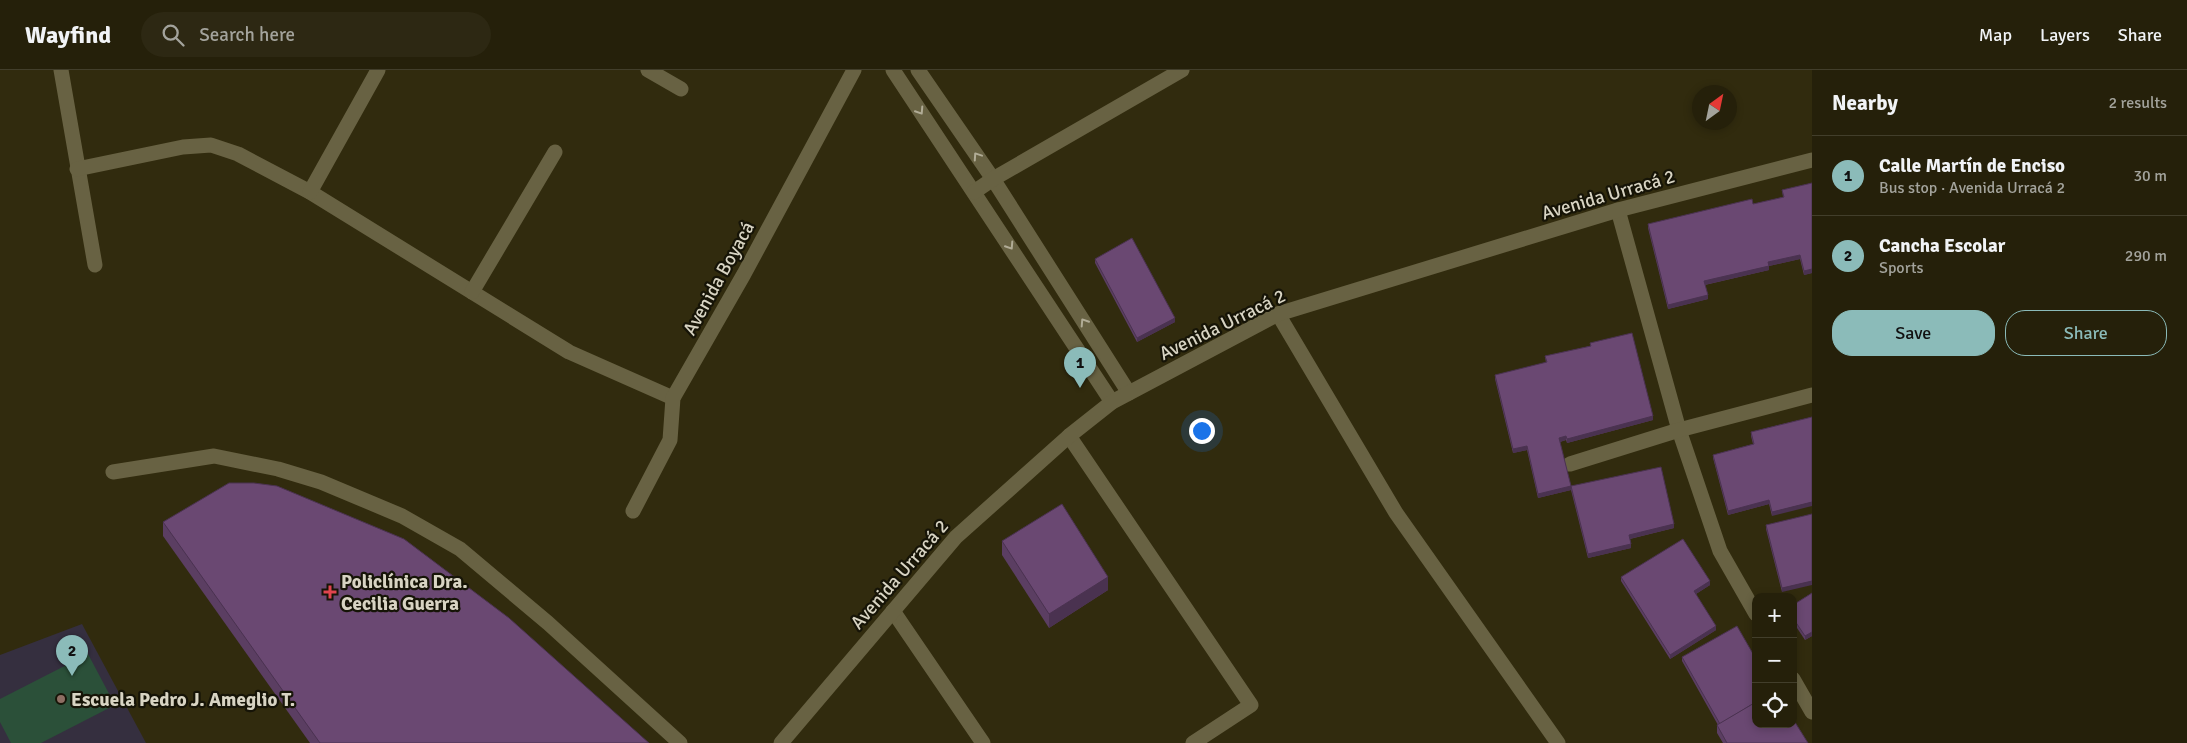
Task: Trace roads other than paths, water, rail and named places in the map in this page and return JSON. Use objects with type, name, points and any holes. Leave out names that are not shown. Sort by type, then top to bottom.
[{"type":"street","points":[[61,70],[95,265]]},
{"type":"street","points":[[310,192],[378,70]]},
{"type":"street","points":[[648,70],[680,89]]},
{"type":"street","name":"Avenida Boyacá","points":[[632,511],[670,440],[673,398],[744,274],[854,70]]},
{"type":"street","points":[[893,70],[1112,402]]},
{"type":"street","points":[[918,70],[992,179],[1129,393]]},
{"type":"street","points":[[974,192],[992,179],[1182,70]]},
{"type":"street","points":[[77,169],[183,147],[211,145],[238,154],[310,192],[568,352],[673,398]]},
{"type":"street","points":[[472,292],[555,152]]},
{"type":"street","name":"Avenida Urracá 2","points":[[781,743],[956,537],[1069,436],[1112,402],[1278,314],[1618,210],[1812,160]]},
{"type":"street","points":[[1618,210],[1679,430],[1720,551],[1752,607]]},
{"type":"street","points":[[1278,314],[1396,513],[1558,743]]},
{"type":"street","points":[[1570,464],[1679,430],[1812,394]]},
{"type":"street","points":[[1069,436],[1251,705],[1193,743]]},
{"type":"street","points":[[113,472],[214,456],[278,469],[321,482],[402,516],[460,549],[554,629],[680,743]]},
{"type":"street","points":[[893,611],[983,743]]},
{"type":"street","points":[[1795,683],[1812,712]]},
{"type":"place","name":"Calle Martín de Enciso","points":[[1080,388]]},
{"type":"place","name":"Policlínica Dra. Cecilia Guerra","points":[[330,592]]},
{"type":"place","name":"Cancha Escolar","points":[[72,676]]},
{"type":"place","name":"Escuela Pedro J. Ameglio T.","points":[[61,699]]}]
